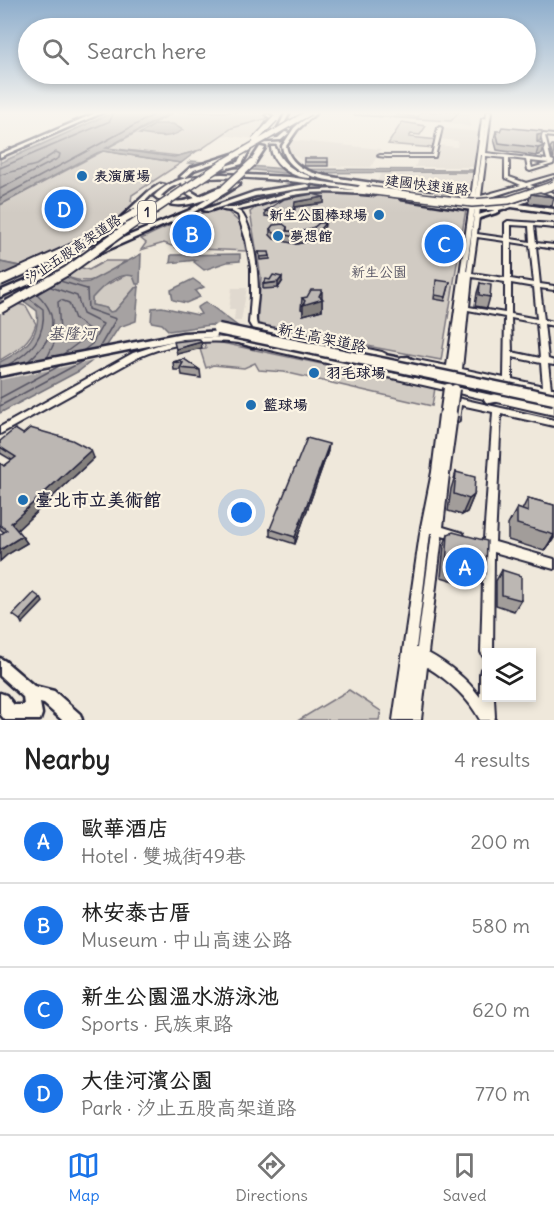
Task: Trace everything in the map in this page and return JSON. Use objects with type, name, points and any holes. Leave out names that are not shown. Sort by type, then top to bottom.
[{"type":"highway","name":"汐止五股高架道路","points":[[3,288],[84,243],[247,146]]},
{"type":"highway","name":"汐止五股高架道路","points":[[0,309],[67,271],[184,186],[252,146]]},
{"type":"highway","name":"1","points":[[3,288],[214,200],[237,184],[256,162],[266,146]]},
{"type":"highway","name":"1","points":[[264,149],[267,146]]},
{"type":"highway","points":[[274,146],[274,155],[285,167],[303,175],[363,188]]},
{"type":"highway","points":[[235,156],[246,153]]},
{"type":"highway","points":[[169,183],[240,163],[246,153]]},
{"type":"highway","name":"1","points":[[3,288],[52,266],[145,230],[193,207],[225,188],[256,162]]},
{"type":"highway","points":[[52,266],[104,238],[144,198],[169,183],[196,176],[236,174],[381,186]]},
{"type":"highway","points":[[225,188],[189,202],[167,202],[157,196],[161,190],[172,184],[218,176],[265,177],[363,188]]},
{"type":"highway","points":[[330,182],[507,207]]},
{"type":"highway","points":[[287,190],[363,188]]},
{"type":"highway","points":[[145,230],[234,201],[298,190],[363,188]]},
{"type":"highway","name":"建國快速道路","points":[[363,188],[466,201],[554,188]]},
{"type":"highway","name":"建國快速道路","points":[[363,188],[462,203],[525,198],[554,188]]},
{"type":"highway","points":[[253,204],[267,196]]},
{"type":"highway","points":[[218,329],[243,331],[404,361]]},
{"type":"highway","name":"新生高架道路","points":[[82,354],[180,333],[218,329],[554,403]]},
{"type":"highway","name":"新生高架道路","points":[[82,354],[183,336],[231,334],[554,403]]},
{"type":"highway","points":[[0,368],[198,337],[246,341]]},
{"type":"highway","points":[[0,372],[82,354]]},
{"type":"highway","points":[[490,399],[505,396],[554,403]]},
{"type":"main road","points":[[0,154],[14,146]]},
{"type":"main road","points":[[0,154],[27,146]]},
{"type":"main road","points":[[196,197],[182,191],[184,178],[199,166],[246,153],[253,146]]},
{"type":"main road","points":[[284,146],[285,156],[296,166],[311,174],[476,202]]},
{"type":"main road","points":[[8,148],[7,151],[18,150]]},
{"type":"main road","points":[[225,158],[235,156]]},
{"type":"main road","points":[[228,209],[295,193],[363,188],[476,202]]},
{"type":"main road","points":[[507,207],[554,213]]},
{"type":"main road","points":[[477,217],[507,207],[530,208],[554,213]]},
{"type":"main road","points":[[0,666],[30,693],[48,697],[74,720]]},
{"type":"main road","points":[[0,701],[14,717],[38,717],[30,693]]},
{"type":"street","points":[[380,156],[411,158],[418,155],[434,156],[436,146]]},
{"type":"street","points":[[414,720],[416,654],[431,528],[441,473],[484,146]]},
{"type":"street","points":[[552,162],[546,146],[554,147]]},
{"type":"street","points":[[482,154],[552,162]]},
{"type":"street","points":[[507,156],[507,178],[548,193]]},
{"type":"street","points":[[528,159],[530,170],[552,162]]},
{"type":"street","points":[[476,202],[554,176]]},
{"type":"street","points":[[507,207],[525,198],[548,193],[554,188]]},
{"type":"street","points":[[525,198],[524,205],[530,208]]},
{"type":"street","points":[[454,370],[466,308],[467,273],[477,217],[476,202]]},
{"type":"street","points":[[246,341],[254,327],[252,323],[256,290],[243,210],[253,204]]},
{"type":"street","points":[[228,209],[240,214],[244,221]]},
{"type":"street","points":[[508,381],[508,223],[554,226]]},
{"type":"street","points":[[254,327],[404,361],[550,390],[543,360],[531,224]]},
{"type":"street","points":[[475,235],[554,247]]},
{"type":"street","points":[[467,273],[554,288]]},
{"type":"street","points":[[466,308],[554,324]]},
{"type":"street","points":[[0,431],[143,352],[204,338],[246,341],[554,412]]},
{"type":"street","points":[[508,354],[554,363]]},
{"type":"street","points":[[443,398],[425,517],[431,528],[554,564]]},
{"type":"street","points":[[431,528],[442,523],[458,401],[554,423]]},
{"type":"street","points":[[487,648],[478,542],[497,410]]},
{"type":"street","points":[[400,720],[416,654]]},
{"type":"street","points":[[416,654],[447,674],[474,700],[488,720]]},
{"type":"street","points":[[487,702],[488,720]]},
{"type":"shaded area","points":[[289,146],[347,146],[381,149],[371,167],[309,166],[288,151]]},
{"type":"shaded area","points":[[437,146],[477,146],[474,167],[415,167],[418,159],[435,156]]},
{"type":"shaded area","points":[[472,172],[469,195],[376,184],[381,173]]},
{"type":"shaded area","points":[[232,288],[247,288],[241,321],[234,321],[235,309],[229,309]]},
{"type":"green space","points":[[29,146],[40,146],[0,163],[0,158]]},
{"type":"green space","points":[[112,146],[206,146],[200,150],[179,156],[107,148]]},
{"type":"green space","points":[[406,146],[435,146],[434,148]]},
{"type":"green space","points":[[103,151],[181,163],[132,195],[131,201],[136,203],[113,225],[26,267],[0,262],[0,205]]},
{"type":"green space","points":[[289,192],[226,210],[240,223],[246,251],[177,248],[164,243],[141,250],[146,243],[141,239],[176,223],[232,204]]},
{"type":"green space","name":"新生公園","points":[[324,192],[378,195],[466,209],[441,360],[257,325],[261,277],[250,212],[275,199]]},
{"type":"green space","points":[[105,261],[126,261],[97,279],[83,281],[64,276],[79,267],[89,270]]},
{"type":"green space","points":[[128,274],[133,276],[139,287],[135,288],[115,311],[110,312],[106,308],[92,305],[92,298],[102,287]]},
{"type":"green space","points":[[0,300],[26,306],[36,324],[26,341],[0,360]]},
{"type":"green space","points":[[208,340],[435,388],[432,406],[284,372],[259,370],[255,363],[244,368],[213,365],[206,368],[200,349],[206,348],[204,343]]},
{"type":"green space","points":[[349,690],[381,711],[379,720],[299,720]]},
{"type":"water","points":[[39,146],[110,146],[106,148],[174,157],[197,151],[181,163],[103,151],[0,205],[0,163]]},
{"type":"water","points":[[191,161],[285,169],[473,170],[472,172],[282,173],[188,163]]},
{"type":"water","name":"基隆河","points":[[141,254],[140,284],[136,284],[133,276],[121,276],[105,285],[92,298],[92,305],[106,308],[110,312],[115,311],[135,288],[139,287],[136,321],[119,327],[102,353],[79,371],[0,413],[0,362],[16,353],[33,336],[36,329],[37,311],[25,302],[0,297],[0,262],[64,276],[81,283],[89,282]]},
{"type":"water","points":[[240,254],[240,261],[227,262],[204,270],[194,262],[196,260],[170,263],[171,255]]},
{"type":"water","points":[[193,279],[204,287],[195,291],[200,297],[186,303],[173,300],[171,290]]},
{"type":"water","points":[[206,302],[239,327],[210,325],[169,331],[162,324],[151,322],[152,308],[162,307],[198,315],[201,314],[197,308]]},
{"type":"pier","points":[[111,345],[98,360],[0,380],[0,366]]},
{"type":"building","points":[[519,146],[544,146],[538,148]]},
{"type":"building","points":[[304,158],[328,158],[328,162],[304,162]]},
{"type":"building","points":[[540,192],[554,197],[531,194]]},
{"type":"building","points":[[313,194],[324,197],[295,202],[294,209],[282,213],[265,211],[284,199]]},
{"type":"building","points":[[319,223],[325,223],[316,234],[296,237],[274,233],[270,229],[273,225],[283,224],[287,227],[286,231],[301,232],[312,229]]},
{"type":"building","points":[[202,225],[210,229],[192,237],[184,232]]},
{"type":"building","points":[[437,230],[456,232],[454,246],[434,243]]},
{"type":"building","points":[[259,252],[269,252],[270,256],[260,257]]},
{"type":"building","points":[[273,275],[282,277],[278,282],[263,284],[266,279],[270,280]]},
{"type":"building","points":[[436,280],[450,282],[446,297],[435,295]]},
{"type":"building","points":[[480,283],[491,285],[490,297],[479,295]]},
{"type":"building","points":[[311,290],[322,290],[319,296],[323,299],[303,305],[305,301],[302,298],[307,297]]},
{"type":"building","points":[[199,339],[201,342],[176,349],[174,342]]},
{"type":"building","points":[[184,359],[200,370],[180,368],[183,363],[173,362]]},
{"type":"building","points":[[30,428],[72,440],[91,450],[11,523],[22,536],[0,550],[0,535],[7,530],[0,525],[0,463],[4,466],[16,457],[0,447],[0,441],[15,429],[23,434]]},
{"type":"building","points":[[307,438],[329,444],[295,537],[270,529]]},
{"type":"building","points":[[456,472],[475,477],[474,495],[469,499],[454,494]]},
{"type":"building","points":[[528,498],[554,505],[554,535],[517,524],[517,508],[528,512]]},
{"type":"building","points":[[453,532],[487,541],[486,573],[473,569],[473,574],[446,566],[448,534]]},
{"type":"building","points":[[502,570],[521,576],[521,600],[502,595]]},
{"type":"building","points":[[34,593],[41,598],[20,620],[13,615]]},
{"type":"tunnel","points":[[266,196],[286,190]]},
{"type":"tunnel","points":[[194,197],[224,209]]},
{"type":"place","name":"表演廣場","points":[[82,176]]},
{"type":"place","name":"大佳河濱公園","points":[[64,209]]},
{"type":"place","name":"新生公園棒球場","points":[[379,215]]},
{"type":"place","name":"林安泰古厝","points":[[192,234]]},
{"type":"place","name":"夢想館","points":[[278,236]]},
{"type":"place","name":"新生公園溫水游泳池","points":[[444,244]]},
{"type":"place","name":"羽毛球場","points":[[314,373]]},
{"type":"place","name":"籃球場","points":[[251,405]]},
{"type":"place","name":"臺北市立美術館","points":[[23,500]]},
{"type":"place","name":"歐華酒店","points":[[465,567]]}]
